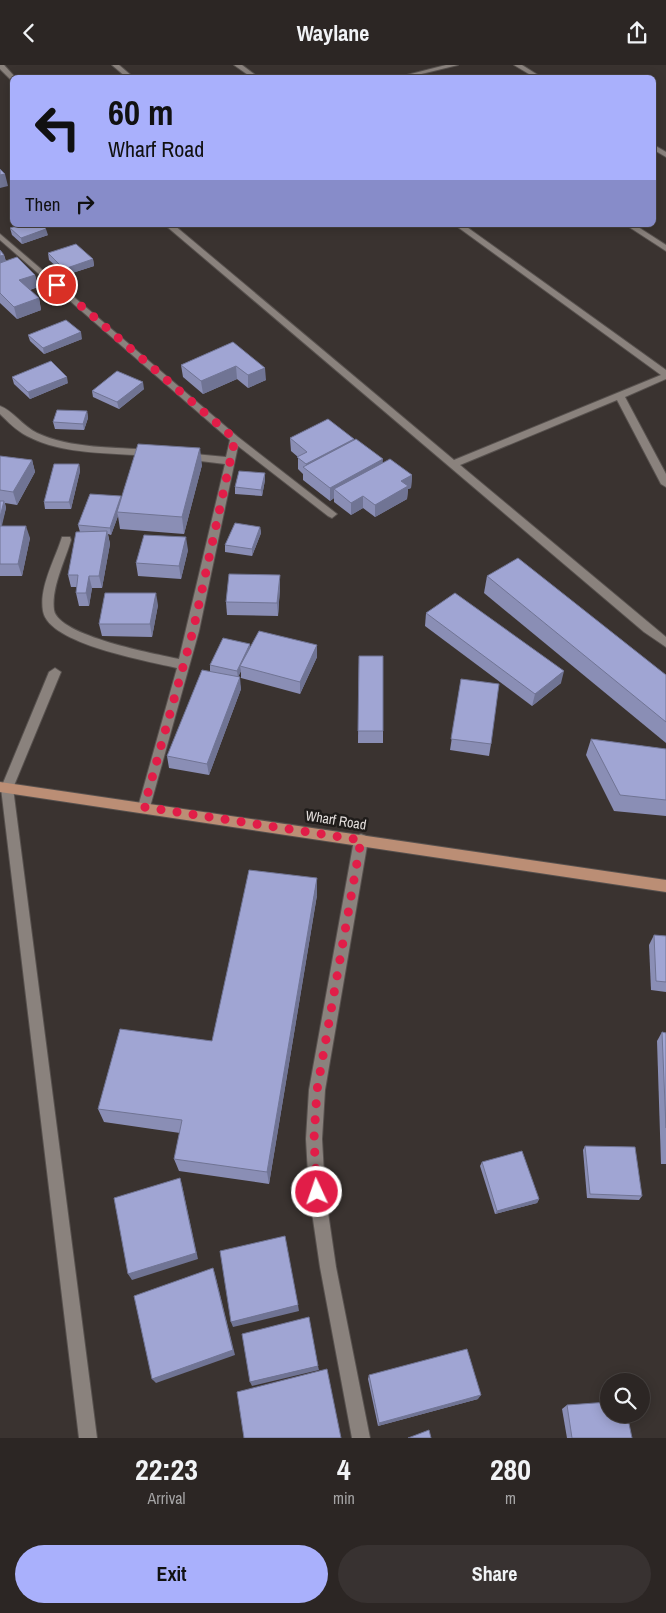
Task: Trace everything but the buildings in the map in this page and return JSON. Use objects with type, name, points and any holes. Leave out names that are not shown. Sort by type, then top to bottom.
[{"type":"main road","name":"Wharf Road","points":[[3,788],[144,807],[666,887]]},
{"type":"street","points":[[0,65],[10,76]]},
{"type":"street","points":[[115,65],[128,75]]},
{"type":"street","points":[[237,65],[251,75]]},
{"type":"street","points":[[413,75],[456,65]]},
{"type":"street","points":[[518,65],[535,75]]},
{"type":"street","points":[[171,227],[666,643]]},
{"type":"street","points":[[462,227],[666,375]]},
{"type":"street","points":[[633,227],[666,249]]},
{"type":"street","points":[[0,236],[235,439],[332,514]]},
{"type":"street","points":[[453,465],[666,375]]},
{"type":"street","points":[[619,395],[666,484]]},
{"type":"street","points":[[0,409],[18,425],[36,437],[65,444],[229,461]]},
{"type":"street","points":[[144,807],[184,665],[235,439]]},
{"type":"street","points":[[66,540],[50,592],[48,605],[51,618],[63,629],[94,642],[184,665]]},
{"type":"street","points":[[55,672],[3,788],[88,1438]]},
{"type":"street","points":[[361,840],[317,1090],[314,1139],[317,1192],[326,1257],[361,1438]]},
{"type":"route","points":[[57,285],[235,439],[193,631],[144,807],[361,840],[317,1090],[314,1139],[317,1192]]}]
